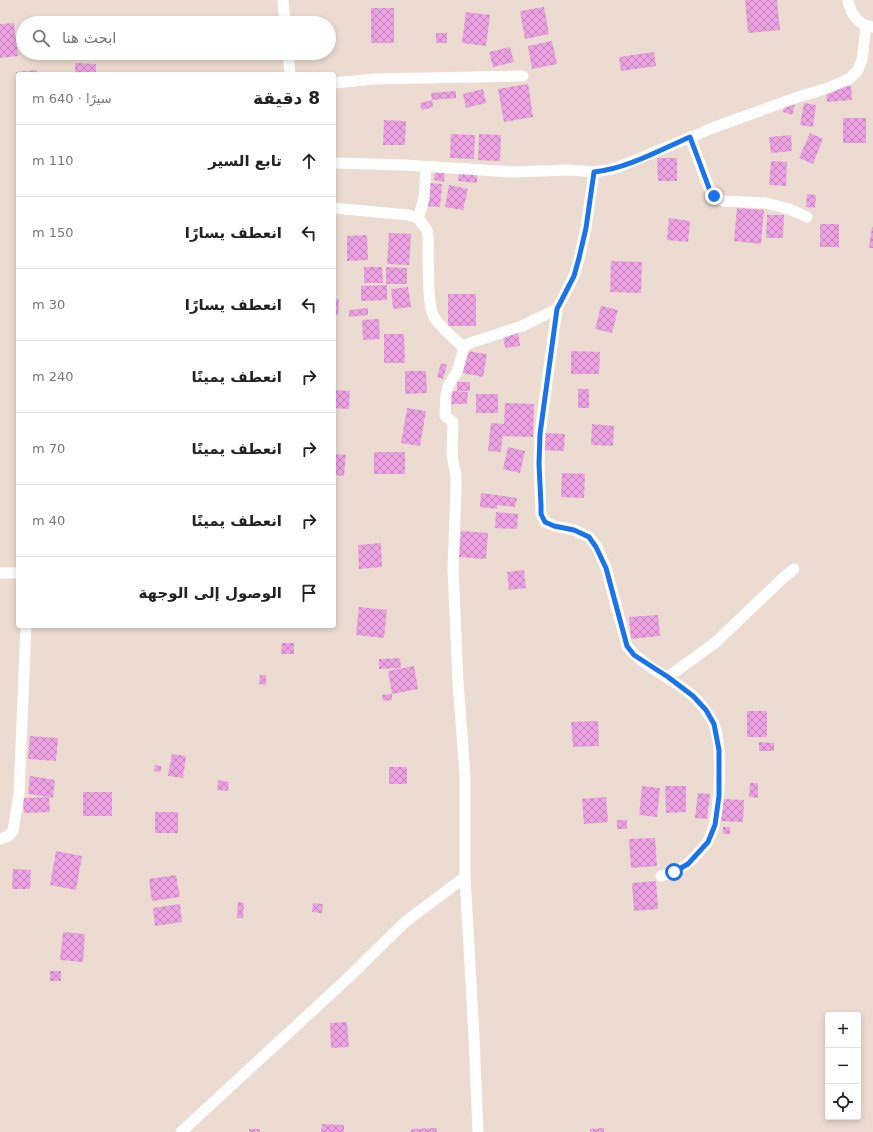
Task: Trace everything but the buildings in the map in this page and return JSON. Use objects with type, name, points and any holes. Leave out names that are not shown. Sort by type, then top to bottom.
[{"type":"street","points":[[283,0],[284,16]]},
{"type":"street","points":[[336,163],[426,166],[491,171],[569,170],[594,172],[607,170],[626,164],[764,108],[828,88],[849,79],[858,70],[871,29],[859,22],[853,15],[848,0]]},
{"type":"street","points":[[289,60],[290,72]]},
{"type":"street","points":[[336,83],[374,78],[523,76]]},
{"type":"street","points":[[690,137],[709,188],[714,196],[723,201],[766,203],[789,209],[807,217]]},
{"type":"street","points":[[418,218],[424,199],[426,166]]},
{"type":"street","points":[[594,172],[586,228],[579,258],[574,276],[557,309],[540,434],[539,464],[541,514],[545,522],[554,526],[574,530],[589,537],[596,547],[606,568],[627,646],[634,655],[668,677],[693,696],[706,710],[714,724],[719,750],[719,796],[715,825],[708,842],[688,864],[674,872],[661,876]]},
{"type":"street","points":[[336,208],[387,212],[418,218],[428,236],[430,300],[432,311],[437,321],[464,348]]},
{"type":"street","points":[[478,1132],[474,1028],[465,877],[465,775],[458,682],[453,569],[456,476],[452,455],[453,422],[445,416],[447,390],[457,372],[464,348],[467,344],[522,326],[557,309]]},
{"type":"street","points":[[668,677],[716,642],[794,569]]},
{"type":"street","points":[[0,573],[16,573]]},
{"type":"street","points":[[0,838],[8,836],[14,831],[19,794],[26,628]]},
{"type":"street","points":[[180,1132],[349,977],[405,922],[465,877]]},
{"type":"route","points":[[674,872],[688,864],[708,842],[715,825],[719,796],[719,750],[714,724],[706,710],[693,696],[668,677],[634,655],[627,646],[606,568],[596,547],[589,537],[574,530],[554,526],[545,522],[541,514],[539,449],[557,309],[574,276],[579,258],[586,228],[594,172],[612,169],[626,164],[690,137],[709,188],[714,196]]}]
